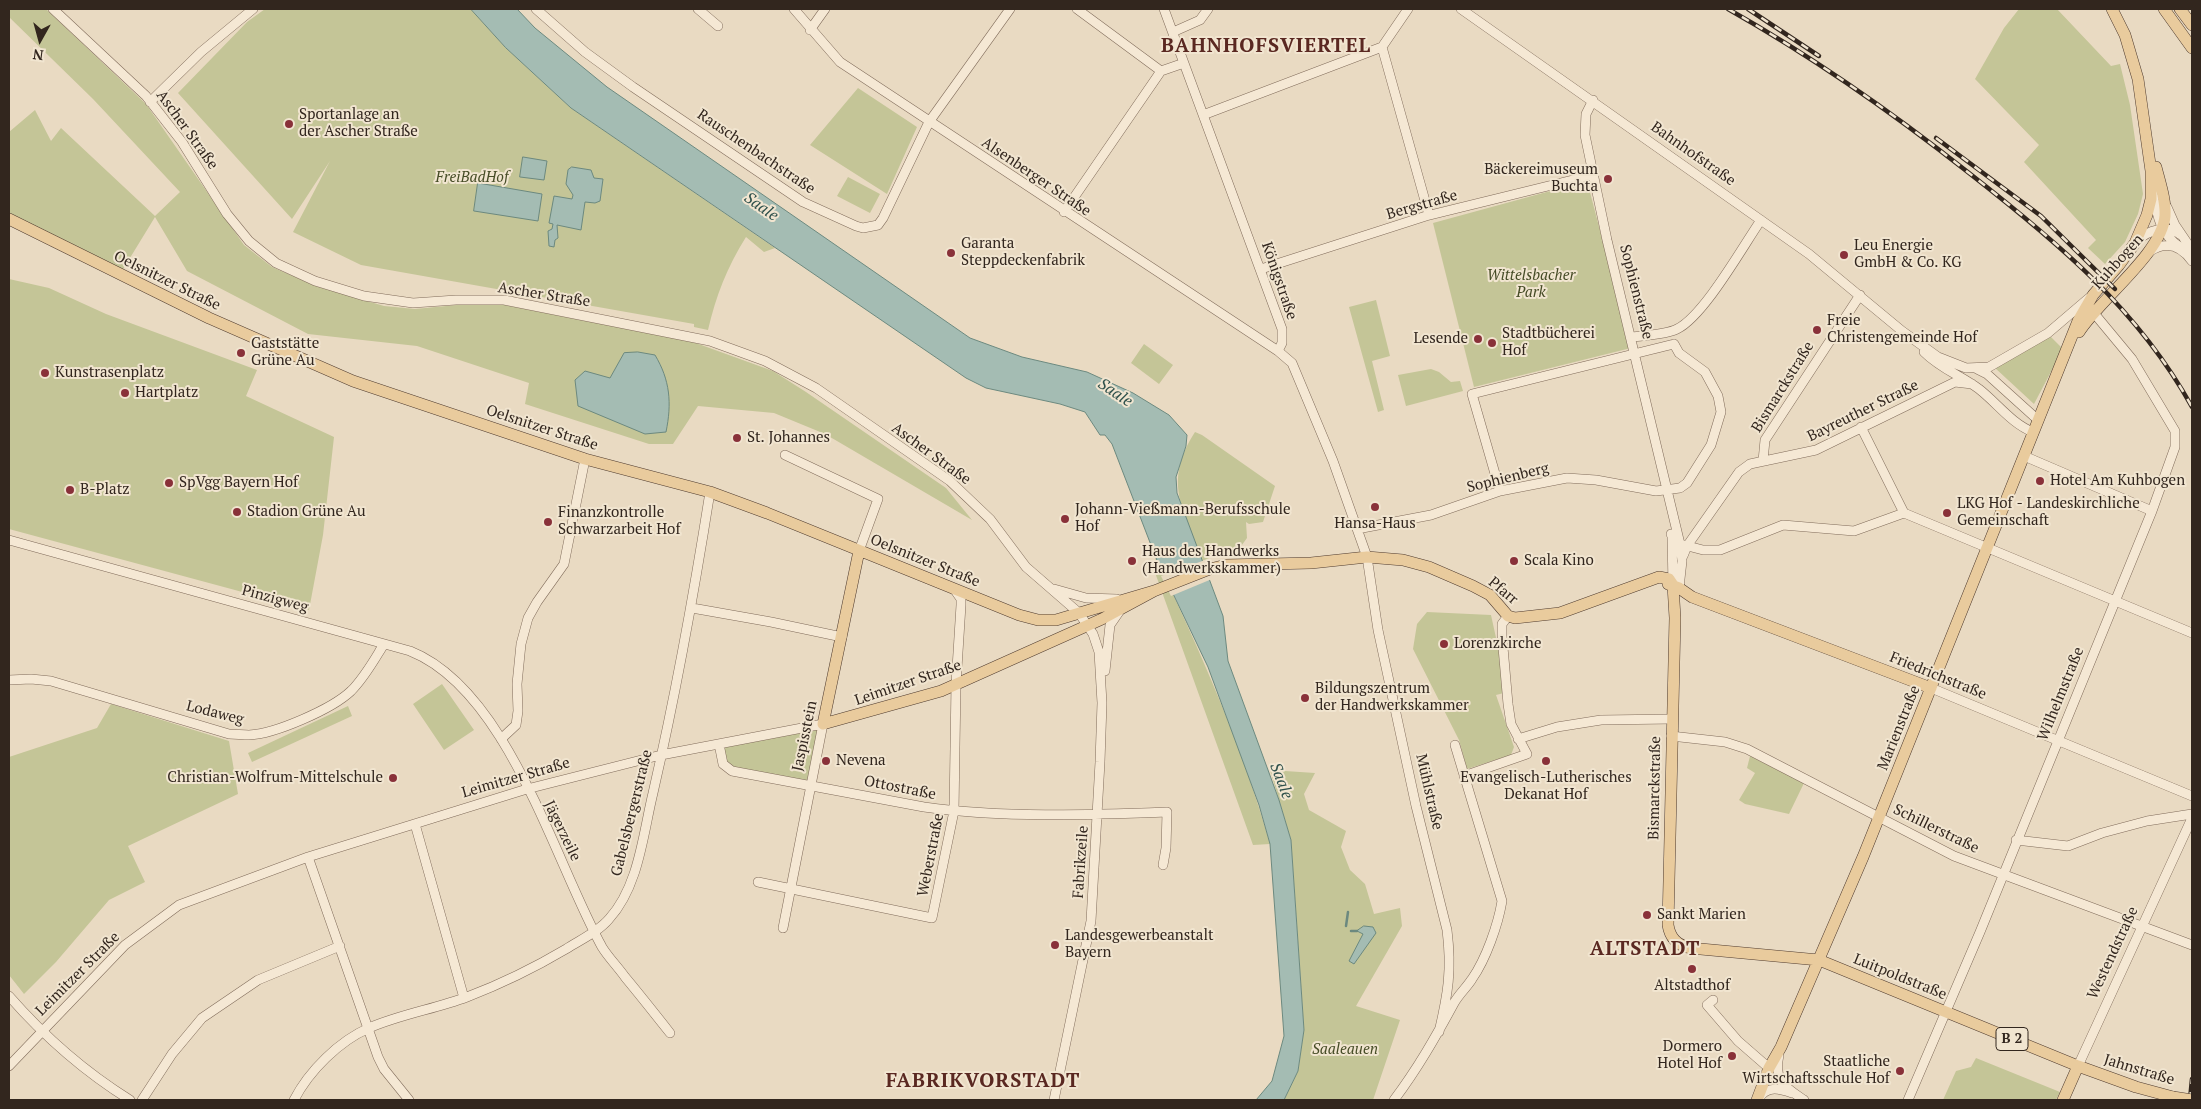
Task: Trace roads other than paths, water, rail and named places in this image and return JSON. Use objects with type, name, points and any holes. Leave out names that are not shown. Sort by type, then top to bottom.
[{"type":"main road","points":[[2112,9],[2133,60],[2162,194],[2165,214],[2162,229]]},
{"type":"main road","points":[[2164,9],[2192,48]]},
{"type":"main road","points":[[2180,9],[2192,25]]},
{"type":"main road","name":"Kuhbogen","points":[[2093,294],[2119,266],[2135,243],[2147,215],[2152,185],[2144,116]]},
{"type":"main road","name":"Oelsnitzer Straße","points":[[9,219],[283,352],[353,381],[585,459],[710,492],[767,512],[1019,616],[1038,620],[1056,620],[1158,589]]},
{"type":"main road","name":"Kuhbogen","points":[[2093,312],[2145,256],[2162,229]]},
{"type":"main road","name":"Marienstraße","points":[[1757,1100],[1773,1069],[1880,816],[2078,321],[2093,294]]},
{"type":"main road","name":"Marienstraße","points":[[2061,364],[2074,339],[2093,312]]},
{"type":"main road","name":"Jaspisstein","points":[[824,724],[859,551]]},
{"type":"main road","name":"Pfarr","points":[[1158,589],[1210,569],[1237,564],[1311,563],[1368,557],[1402,560],[1447,574],[1490,596],[1508,616],[1518,618],[1560,613],[1660,577]]},
{"type":"main road","points":[[1660,577],[1669,579],[1676,586]]},
{"type":"main road","name":"Pfarr","points":[[1620,592],[1660,584],[1676,586]]},
{"type":"main road","name":"Friedrichstraße","points":[[1676,586],[1692,598],[1931,688]]},
{"type":"main road","name":"Sophienstraße","points":[[1675,618],[1676,586]]},
{"type":"main road","name":"Leimitzer Straße","points":[[824,724],[921,698],[956,684],[1088,625],[1158,589]]},
{"type":"main road","points":[[1675,618],[1678,607],[1684,602],[1702,601]]},
{"type":"main road","name":"Bismarckstraße","points":[[1672,939],[1668,925],[1668,902],[1675,618]]},
{"type":"main road","name":"Luitpoldstraße","points":[[1672,939],[1684,947],[1819,960],[2078,1066]]},
{"type":"main road","name":"Jahnstraße","points":[[2078,1066],[2136,1088],[2192,1100]]},
{"type":"main road","name":"Westendstraße","points":[[2063,1100],[2078,1066]]},
{"type":"street","name":"Ascher Straße","points":[[53,9],[150,102],[182,142],[227,214],[249,241],[276,264],[315,281],[364,296],[413,304],[456,300],[504,300],[710,341],[765,361],[816,388],[950,482],[990,518],[1017,556],[1039,579],[1079,613],[1088,625]]},
{"type":"street","points":[[150,102],[201,52],[252,9]]},
{"type":"street","name":"Rauschenbachstraße","points":[[536,9],[585,52],[633,88],[803,202],[856,226],[863,228],[878,225],[883,218],[929,122]]},
{"type":"street","points":[[698,9],[718,26]]},
{"type":"street","name":"Alsenberger Straße","points":[[794,9],[810,30],[840,62],[1064,212],[1278,351]]},
{"type":"street","points":[[810,30],[825,9]]},
{"type":"street","points":[[929,122],[1010,9]]},
{"type":"street","points":[[1077,9],[1161,71]]},
{"type":"street","name":"Königstraße","points":[[1164,9],[1282,329],[1282,342],[1278,351]]},
{"type":"street","points":[[1172,32],[1200,20],[1208,9]]},
{"type":"street","points":[[1203,115],[1382,47],[1408,9]]},
{"type":"street","name":"Bahnhofstraße","points":[[1461,9],[1593,100],[1761,220],[1860,295],[1902,331],[1934,363],[1972,384],[2023,428],[2034,432]]},
{"type":"street","points":[[1382,47],[1429,215]]},
{"type":"street","points":[[1064,212],[1161,71],[1184,63]]},
{"type":"street","name":"Sophienstraße","points":[[1593,100],[1584,122],[1593,175],[1668,490],[1684,545],[1676,586]]},
{"type":"street","name":"Bergstraße","points":[[1261,269],[1429,215],[1593,175]]},
{"type":"street","points":[[2152,185],[2162,229],[2170,240],[2192,261]]},
{"type":"street","points":[[2162,194],[2170,215],[2192,250]]},
{"type":"street","points":[[1632,337],[1675,330],[1687,323],[1701,309],[1761,220]]},
{"type":"street","points":[[2135,243],[2144,235],[2162,229],[2174,230],[2183,237]]},
{"type":"street","points":[[2145,256],[2161,246],[2180,248]]},
{"type":"street","points":[[1977,369],[1989,367],[2034,343],[2064,321],[2093,294]]},
{"type":"street","name":"Bismarckstraße","points":[[1763,461],[1765,440],[1860,295]]},
{"type":"street","name":"Wilhelmstraße","points":[[1908,1100],[2152,511],[2175,447],[2175,431],[2132,359],[2093,312]]},
{"type":"street","points":[[1668,490],[1680,488],[1687,483],[1712,445],[1721,412],[1718,396],[1706,372],[1679,353],[1674,344],[1675,330]]},
{"type":"street","name":"Bahnhofstraße","points":[[1902,331],[1938,357],[1958,366],[1977,369]]},
{"type":"street","points":[[1500,491],[1472,394],[1674,344]]},
{"type":"street","points":[[1278,351],[1292,363],[1368,557]]},
{"type":"street","points":[[1977,369],[1987,374],[2038,420]]},
{"type":"street","name":"Bayreuther Straße","points":[[1763,461],[1804,454],[1955,382],[1972,384]]},
{"type":"street","points":[[1861,427],[1904,513],[2114,602],[2192,632]]},
{"type":"street","points":[[785,455],[878,499],[859,551]]},
{"type":"street","points":[[2024,456],[2152,511]]},
{"type":"street","points":[[501,739],[516,725],[518,711],[517,684],[521,644],[528,618],[564,564],[585,459]]},
{"type":"street","points":[[1684,545],[1739,472],[1750,464],[1763,461]]},
{"type":"street","name":"Sophienberg","points":[[1357,529],[1431,515],[1500,491],[1567,478],[1582,478],[1656,491],[1668,490]]},
{"type":"street","name":"Sophienstraße","points":[[1668,490],[1672,560],[1676,586]]},
{"type":"street","name":"Gabelsbergerstraße","points":[[294,1100],[316,1068],[339,1047],[368,1028],[464,998],[502,983],[552,958],[594,932],[609,919],[620,904],[634,873],[662,755],[692,608],[710,492]]},
{"type":"street","points":[[1672,534],[1674,539],[1684,545],[1720,550],[1772,529],[1789,525],[1854,531],[1904,513]]},
{"type":"street","name":"Pinzigweg","points":[[9,540],[384,644],[424,657],[439,666],[471,698],[501,739]]},
{"type":"street","name":"Mühlstraße","points":[[1368,557],[1378,630],[1416,806],[1447,930],[1450,951],[1449,990],[1439,1032]]},
{"type":"street","points":[[1660,577],[1668,572],[1672,560]]},
{"type":"street","name":"Ascher Straße","points":[[1039,579],[1057,590],[1075,596],[1096,599],[1130,598]]},
{"type":"street","name":"Weberstraße","points":[[790,889],[932,918],[954,811],[956,684],[961,599],[954,589]]},
{"type":"street","points":[[692,608],[842,637]]},
{"type":"street","points":[[1102,703],[1110,625],[1112,618],[1122,609]]},
{"type":"street","points":[[1464,776],[1528,754],[1511,724],[1502,636],[1502,624],[1508,616]]},
{"type":"street","name":"Fabrikzeile","points":[[1054,1100],[1091,921],[1098,814],[1102,703],[1099,652],[1088,625]]},
{"type":"street","name":"Lodaweg","points":[[9,680],[31,679],[51,681],[229,734],[249,735],[289,724],[326,707],[349,693],[364,677],[384,644]]},
{"type":"street","name":"Friedrichstraße","points":[[1931,688],[2192,796]]},
{"type":"street","points":[[1518,739],[1557,728],[1601,720],[1672,719]]},
{"type":"street","name":"Leimitzer Straße","points":[[9,1066],[125,945],[179,905],[308,857],[527,789],[662,755],[824,724]]},
{"type":"street","name":"Jaspisstein","points":[[783,928],[810,784],[824,724]]},
{"type":"street","name":"Schillerstraße","points":[[1671,736],[1735,745],[1880,816],[1954,856],[2192,944]]},
{"type":"street","name":"Jägerzeile","points":[[501,739],[527,789],[603,949],[670,1033]]},
{"type":"street","name":"Ottostraße","points":[[719,744],[723,764],[732,771],[954,811],[1098,814],[1167,812],[1166,848],[1162,865]]},
{"type":"street","points":[[1394,1100],[1423,1060],[1454,1002],[1473,978],[1493,933],[1502,901],[1455,745]]},
{"type":"street","points":[[2016,840],[2068,846],[2102,833],[2147,821],[2192,814]]},
{"type":"street","name":"Westendstraße","points":[[2078,1066],[2192,818]]},
{"type":"street","points":[[416,824],[464,998]]},
{"type":"street","points":[[308,857],[384,1069],[409,1100]]},
{"type":"street","points":[[758,882],[790,889]]},
{"type":"street","points":[[142,1100],[172,1054],[202,1018],[258,980],[340,946]]},
{"type":"street","points":[[9,996],[42,1032],[93,1075],[129,1100]]},
{"type":"street","points":[[1713,1000],[1707,1005],[1738,1041],[1773,1069],[1780,1080],[1801,1098]]},
{"type":"street","points":[[1757,1100],[1767,1090],[1773,1069]]},
{"type":"street","points":[[1767,1090],[1778,1089],[1801,1098]]},
{"type":"water","name":"Saale","points":[[471,9],[517,9],[535,28],[607,87],[970,338],[1022,357],[1087,372],[1133,393],[1169,415],[1187,435],[1186,446],[1176,477],[1177,493],[1223,616],[1228,661],[1279,800],[1291,840],[1304,1030],[1298,1071],[1284,1100],[1256,1100],[1272,1081],[1284,1036],[1270,844],[1259,805],[1208,667],[1156,558],[1112,444],[1105,435],[1100,435],[1085,412],[1060,404],[986,388],[966,378],[571,108],[506,48]]},
{"type":"water","points":[[523,157],[547,161],[544,180],[520,177]]},
{"type":"water","points":[[572,167],[591,170],[594,178],[603,179],[600,201],[595,203],[585,202],[581,230],[557,225],[558,238],[555,240],[554,247],[549,246],[548,231],[552,229],[553,224],[549,223],[554,196],[572,199],[573,195],[566,184],[568,170]]},
{"type":"water","points":[[478,183],[542,194],[538,221],[474,211]]},
{"type":"water","points":[[638,352],[655,355],[664,373],[669,401],[666,432],[645,434],[578,406],[575,380],[585,371],[610,378],[624,353]]},
{"type":"water","points":[[1364,926],[1373,927],[1376,933],[1354,964],[1349,961],[1363,934],[1357,931]]},
{"type":"waterway","points":[[1346,926],[1348,912]]},
{"type":"waterway","points":[[1351,931],[1357,931]]},
{"type":"railway","points":[[1728,9],[1791,46],[1882,107],[2033,224],[2064,251],[2121,308],[2147,339],[2192,407]]},
{"type":"railway","points":[[1748,9],[1819,56]]},
{"type":"railway","points":[[1936,138],[2041,216],[2115,289]]},
{"type":"railway","points":[[2190,1100],[2192,1079]]},
{"type":"place","name":"Sportanlage an der Ascher Straße","points":[[289,124]]},
{"type":"place","name":"Bäckereimuseum Buchta","points":[[1608,179]]},
{"type":"place","name":"Garanta Steppdeckenfabrik","points":[[951,253]]},
{"type":"place","name":"Leu Energie GmbH & Co. KG","points":[[1844,255]]},
{"type":"place","name":"Freie Christengemeinde Hof","points":[[1817,330]]},
{"type":"place","name":"Lesende","points":[[1478,339]]},
{"type":"place","name":"Stadtbücherei Hof","points":[[1492,343]]},
{"type":"place","name":"Gaststätte Grüne Au","points":[[241,353]]},
{"type":"place","name":"Kunstrasenplatz","points":[[45,373]]},
{"type":"place","name":"Hartplatz","points":[[125,393]]},
{"type":"place","name":"St. Johannes","points":[[737,438]]},
{"type":"place","name":"Hotel Am Kuhbogen","points":[[2040,481]]},
{"type":"place","name":"SpVgg Bayern Hof","points":[[169,483]]},
{"type":"place","name":"B-Platz","points":[[70,490]]},
{"type":"place","name":"Hansa-Haus","points":[[1375,507]]},
{"type":"place","name":"Stadion Grüne Au","points":[[237,512]]},
{"type":"place","name":"LKG Hof - Landeskirchliche Gemeinschaft","points":[[1947,513]]},
{"type":"place","name":"Johann-Vießmann-Berufsschule Hof","points":[[1065,519]]},
{"type":"place","name":"Finanzkontrolle Schwarzarbeit Hof","points":[[548,522]]},
{"type":"place","name":"Haus des Handwerks (Handwerkskammer)","points":[[1132,561]]},
{"type":"place","name":"Scala Kino","points":[[1514,561]]},
{"type":"place","name":"Lorenzkirche","points":[[1444,644]]},
{"type":"place","name":"Bildungszentrum der Handwerkskammer","points":[[1305,698]]},
{"type":"place","name":"Nevena","points":[[826,761]]},
{"type":"place","name":"Evangelisch-Lutherisches Dekanat Hof","points":[[1546,761]]},
{"type":"place","name":"Christian-Wolfrum-Mittelschule","points":[[393,778]]},
{"type":"place","name":"Sankt Marien","points":[[1647,915]]},
{"type":"place","name":"Landesgewerbeanstalt Bayern","points":[[1055,945]]},
{"type":"place","name":"Altstadthof","points":[[1692,969]]},
{"type":"place","name":"Dormero Hotel Hof","points":[[1732,1056]]},
{"type":"place","name":"Staatliche Wirtschaftsschule Hof","points":[[1900,1071]]},
{"type":"district","name":"BAHNHOFSVIERTEL","points":[[1266,46]]},
{"type":"district","name":"ALTSTADT","points":[[1645,949]]},
{"type":"district","name":"FABRIKVORSTADT","points":[[983,1081]]},
{"type":"park label","name":"FreiBadHof","points":[[472,178]]},
{"type":"park label","name":"Wittelsbacher Park","points":[[1531,284]]},
{"type":"park label","name":"Saaleauen","points":[[1345,1050]]}]
